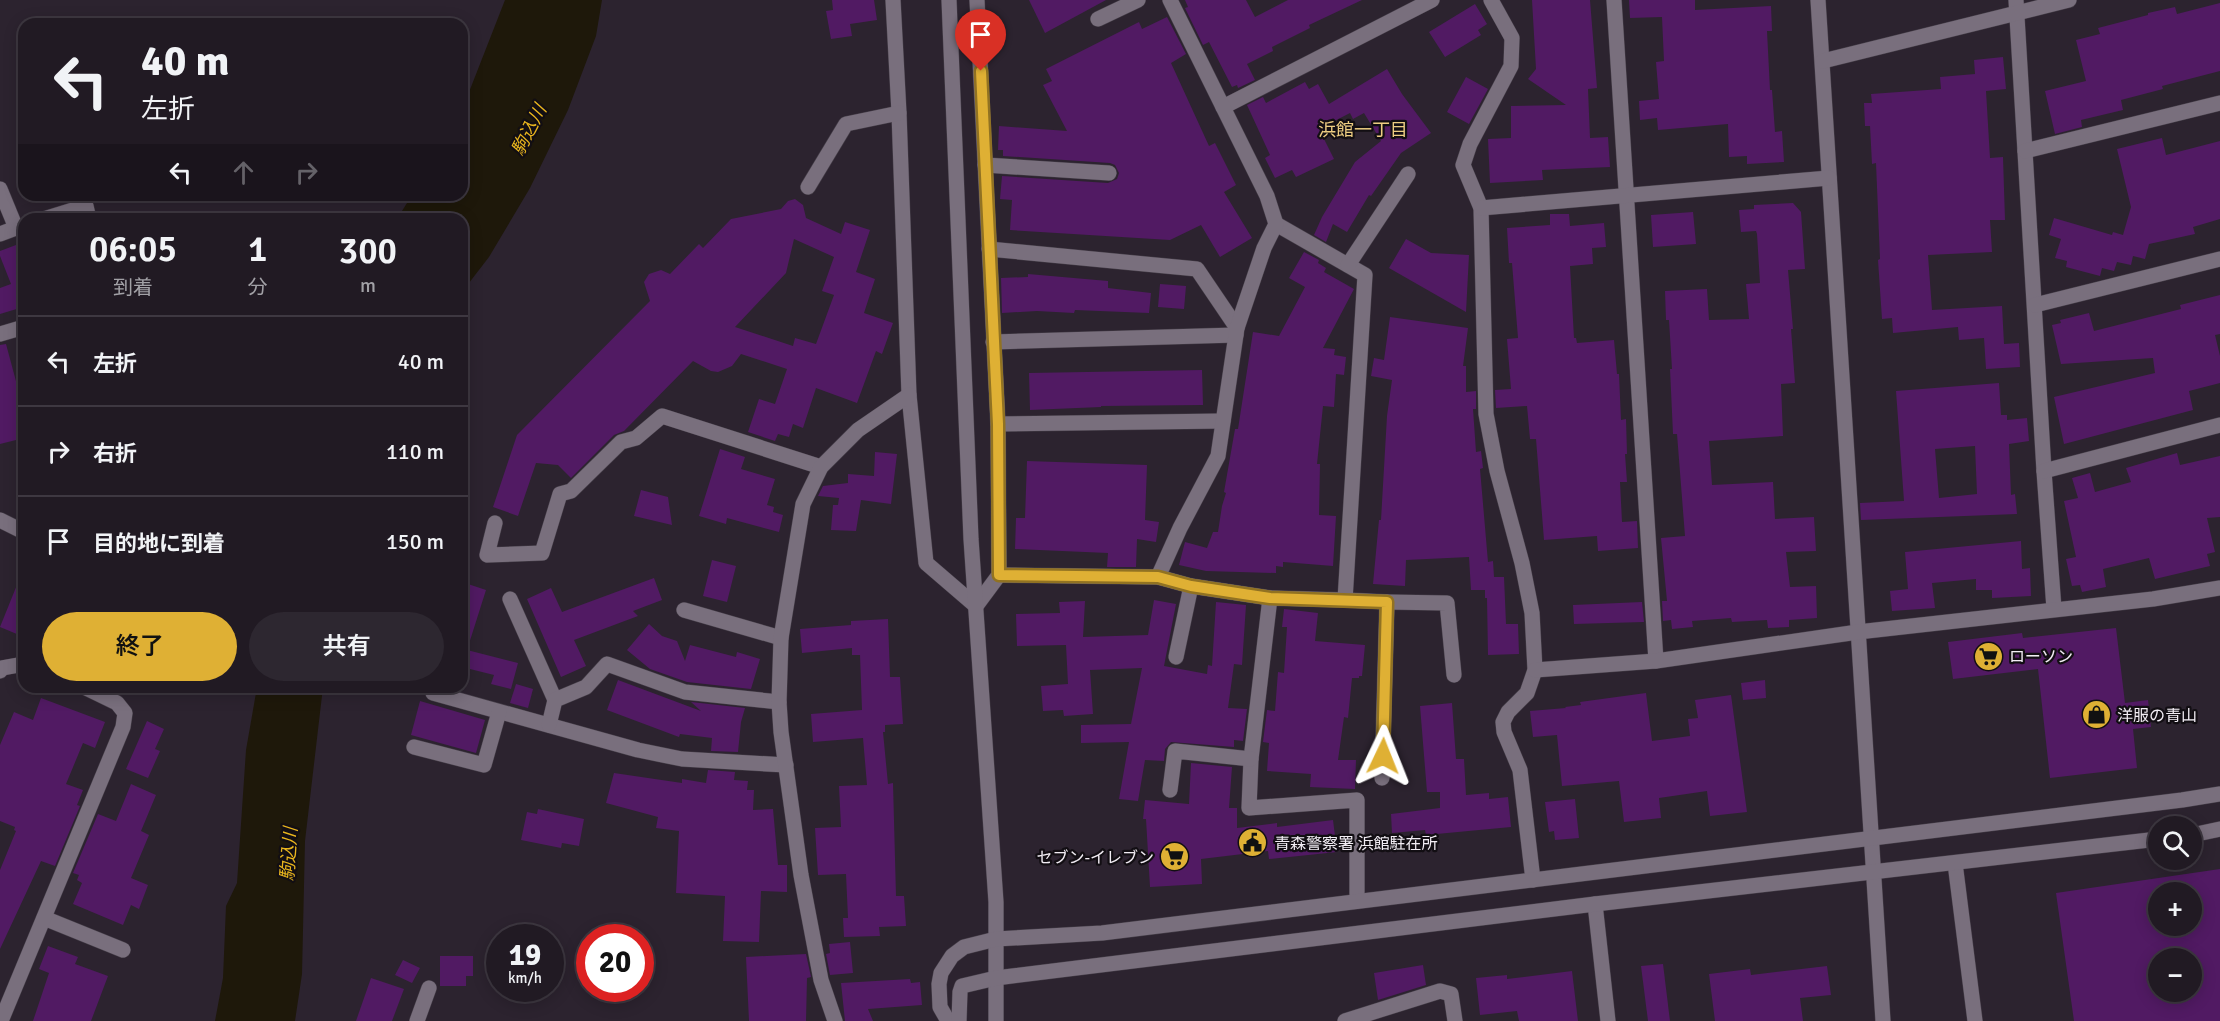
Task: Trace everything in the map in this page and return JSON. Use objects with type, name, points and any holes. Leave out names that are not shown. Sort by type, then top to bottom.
[{"type":"street","points":[[892,0],[899,113],[909,394],[926,564],[976,606]]},
{"type":"street","points":[[949,0],[971,539],[996,902],[996,1021]]},
{"type":"street","points":[[976,606],[999,575],[998,424],[977,0]]},
{"type":"street","points":[[1098,19],[1138,0]]},
{"type":"street","points":[[1170,0],[1267,196],[1276,224],[1365,275],[1345,600]]},
{"type":"street","points":[[1223,107],[1432,0]]},
{"type":"street","points":[[1491,0],[1512,38],[1511,66],[1470,144],[1463,165],[1481,208],[1485,414],[1532,613],[1535,670],[1527,693],[1508,712],[1503,722],[1504,732],[1520,770],[1533,880]]},
{"type":"street","points":[[1614,0],[1656,661]]},
{"type":"street","points":[[1818,0],[1883,1021]]},
{"type":"street","points":[[1823,61],[2017,7],[2069,0]]},
{"type":"street","points":[[2017,7],[2054,609]]},
{"type":"street","points":[[2025,151],[2220,103]]},
{"type":"street","points":[[808,187],[846,124],[899,113]]},
{"type":"street","points":[[985,165],[1109,173]]},
{"type":"street","points":[[1348,265],[1408,174]]},
{"type":"street","points":[[1481,208],[1829,178]]},
{"type":"street","points":[[0,189],[18,223]]},
{"type":"street","points":[[65,213],[86,207]]},
{"type":"street","points":[[1158,577],[1180,528],[1218,456],[1237,332],[1264,248],[1276,224]]},
{"type":"street","points":[[0,234],[18,228]]},
{"type":"street","points":[[989,249],[1197,269],[1237,332]]},
{"type":"street","points":[[2035,305],[2220,260]]},
{"type":"street","points":[[0,334],[18,329]]},
{"type":"street","points":[[993,342],[1237,332]]},
{"type":"street","points":[[835,1021],[821,980],[801,875],[779,702],[781,638],[803,504],[820,467],[858,430],[909,394]]},
{"type":"street","points":[[495,523],[487,555],[542,553],[560,494],[571,491],[621,442],[636,438],[662,417],[820,467]]},
{"type":"street","points":[[998,424],[1223,421]]},
{"type":"street","points":[[2044,471],[2220,425]]},
{"type":"street","points":[[0,520],[18,529]]},
{"type":"street","points":[[999,575],[1158,577],[1191,586],[1270,598],[1448,603],[1454,675]]},
{"type":"street","points":[[1176,657],[1191,586]]},
{"type":"street","points":[[1535,670],[1656,661],[1857,632],[2153,599],[2220,588]]},
{"type":"street","points":[[1270,598],[1251,759],[1248,808],[1357,800],[1357,901]]},
{"type":"street","points":[[510,599],[555,700],[549,725]]},
{"type":"street","points":[[1382,778],[1387,602]]},
{"type":"street","points":[[684,610],[781,638]]},
{"type":"street","points":[[555,700],[586,687],[607,664],[685,692],[779,702]]},
{"type":"street","points":[[0,671],[2,668],[18,665]]},
{"type":"street","points":[[2,1021],[123,727],[125,713],[117,703],[96,693]]},
{"type":"street","points":[[434,693],[638,750],[682,759],[786,765]]},
{"type":"street","points":[[414,747],[484,765],[499,712]]},
{"type":"street","points":[[1170,790],[1175,752],[1251,759]]},
{"type":"street","points":[[948,1021],[940,1007],[939,995],[941,973],[946,962],[964,947],[996,939],[1102,933],[2220,794]]},
{"type":"street","points":[[2202,833],[2220,829]]},
{"type":"street","points":[[960,1021],[962,986],[996,978],[1595,904],[2148,840]]},
{"type":"street","points":[[1955,863],[1975,1021]]},
{"type":"street","points":[[1595,904],[1608,1021]]},
{"type":"street","points":[[44,918],[123,950]]},
{"type":"street","points":[[417,1021],[429,988]]},
{"type":"street","points":[[1345,1021],[1440,991],[1451,994],[1455,1021]]},
{"type":"water","name":"駒込川","points":[[505,0],[602,0],[596,36],[568,110],[530,188],[489,257],[468,284],[468,213],[401,213],[408,201],[468,201],[468,95]]},
{"type":"water","name":"駒込川","points":[[256,693],[322,693],[305,841],[302,974],[295,1021],[215,1021],[223,978],[226,906],[237,883],[246,750]]},
{"type":"building","points":[[832,0],[874,0],[877,20],[850,24],[852,36],[831,39],[826,11],[833,10]]},
{"type":"building","points":[[1029,0],[1106,0],[1045,33]]},
{"type":"building","points":[[1185,0],[1246,0],[1255,17],[1288,0],[1362,0],[1309,25],[1310,28],[1272,47],[1273,51],[1247,64],[1255,80],[1238,88],[1237,85],[1232,87],[1209,42],[1203,45],[1185,8],[1188,7]]},
{"type":"building","points":[[1532,0],[1590,0],[1597,88],[1588,89],[1590,138],[1608,137],[1610,167],[1542,170],[1543,180],[1490,183],[1488,139],[1511,138],[1511,106],[1566,105],[1528,79],[1536,69]]},
{"type":"building","points":[[1629,0],[1695,0],[1695,10],[1771,6],[1772,31],[1767,31],[1770,90],[1772,90],[1775,132],[1782,131],[1784,162],[1747,164],[1747,156],[1729,157],[1728,124],[1658,130],[1657,118],[1640,120],[1639,101],[1659,99],[1656,62],[1664,61],[1662,17],[1630,18]]},
{"type":"building","points":[[2220,3],[2220,71],[2162,86],[2163,89],[2121,100],[2123,110],[2081,120],[2082,127],[2055,134],[2045,91],[2086,81],[2076,40],[2100,34],[2098,28],[2148,15],[2148,13],[2175,7],[2177,14]]},
{"type":"building","points":[[1475,4],[1487,24],[1478,30],[1481,35],[1445,57],[1429,32]]},
{"type":"building","points":[[1167,17],[1186,54],[1171,63],[1209,146],[1215,143],[1236,185],[1224,192],[1252,238],[1220,257],[1201,225],[1170,240],[1010,230],[1012,200],[1000,199],[1002,176],[1108,183],[1117,179],[1119,173],[1115,165],[1110,163],[1003,156],[1003,150],[998,150],[999,126],[1067,131],[1043,85],[1052,81],[1046,69],[1139,22],[1142,29]]},
{"type":"building","points":[[2003,57],[2006,89],[1986,91],[1990,158],[2003,157],[2005,220],[1990,220],[1992,252],[1928,255],[1932,310],[2002,306],[2004,344],[2019,343],[2020,367],[1986,369],[1984,338],[1959,340],[1958,327],[1893,333],[1892,318],[1882,319],[1876,163],[1872,164],[1870,126],[1865,126],[1864,103],[1872,103],[1871,94],[1941,89],[1940,77],[1975,74],[1974,60]]},
{"type":"building","points":[[1387,69],[1402,94],[1431,133],[1401,153],[1371,196],[1369,195],[1347,232],[1333,224],[1326,242],[1314,235],[1322,217],[1355,162],[1381,141],[1364,113],[1353,119],[1350,113],[1319,129],[1334,159],[1296,177],[1292,170],[1275,178],[1265,158],[1270,155],[1247,105],[1263,97],[1266,103],[1305,82],[1309,89],[1318,84],[1329,104]]},
{"type":"building","points":[[1466,77],[1488,89],[1469,124],[1447,112]]},
{"type":"building","points":[[2162,138],[2166,155],[2220,141],[2220,219],[2193,227],[2195,234],[2149,244],[2145,259],[2133,256],[2131,265],[2117,262],[2114,271],[2102,268],[2100,276],[2066,267],[2067,261],[2055,258],[2061,239],[2049,235],[2054,218],[2112,235],[2113,232],[2123,235],[2131,207],[2117,149]]},
{"type":"building","points":[[795,199],[803,205],[806,218],[841,234],[845,222],[870,230],[856,272],[875,279],[864,313],[893,323],[882,354],[876,351],[857,403],[816,388],[803,428],[793,424],[789,437],[778,434],[775,441],[748,432],[759,399],[775,404],[787,369],[741,354],[732,366],[718,372],[711,371],[693,361],[624,431],[614,435],[571,478],[558,465],[536,463],[518,516],[493,507],[517,435],[650,301],[644,282],[649,274],[661,270],[670,274],[699,244],[703,248],[731,219],[781,209],[788,201]],"holes":[[[794,239],[834,257],[822,291],[834,295],[816,344],[795,338],[793,346],[735,327],[786,273]]]},
{"type":"building","points":[[1793,203],[1801,212],[1805,269],[1788,270],[1795,383],[1781,384],[1783,436],[1709,441],[1712,485],[1773,482],[1775,519],[1814,517],[1816,551],[1786,552],[1790,587],[1816,586],[1817,618],[1789,620],[1789,627],[1768,628],[1767,620],[1732,622],[1731,618],[1692,621],[1693,627],[1672,629],[1671,620],[1663,621],[1662,601],[1667,601],[1661,538],[1685,536],[1677,434],[1673,434],[1670,369],[1672,369],[1665,291],[1707,289],[1709,320],[1749,319],[1746,284],[1760,283],[1757,234],[1756,231],[1741,232],[1739,210],[1754,209],[1754,205]]},
{"type":"building","points":[[1693,212],[1696,244],[1653,247],[1651,215]]},
{"type":"building","points":[[1550,214],[1569,214],[1570,226],[1604,223],[1606,247],[1592,248],[1593,264],[1570,266],[1574,338],[1577,343],[1614,340],[1617,374],[1619,374],[1621,420],[1626,419],[1627,482],[1620,482],[1622,522],[1637,521],[1638,548],[1598,551],[1597,536],[1544,540],[1536,439],[1530,439],[1527,406],[1496,408],[1495,390],[1511,389],[1507,339],[1518,338],[1507,228],[1550,225]]},
{"type":"building","points":[[1406,239],[1431,253],[1469,255],[1466,312],[1389,268]]},
{"type":"building","points":[[18,244],[18,309],[0,314],[0,288],[11,284],[0,251]]},
{"type":"building","points":[[1304,252],[1319,260],[1318,263],[1326,268],[1324,272],[1354,289],[1323,348],[1335,349],[1334,355],[1346,357],[1344,375],[1336,374],[1334,407],[1323,406],[1317,464],[1320,464],[1319,515],[1336,516],[1333,566],[1283,562],[1283,567],[1276,566],[1276,573],[1206,571],[1179,565],[1185,542],[1207,548],[1213,532],[1218,532],[1235,429],[1238,429],[1253,332],[1279,336],[1305,287],[1289,278]]},
{"type":"building","points":[[1028,274],[1108,281],[1108,288],[1151,293],[1149,313],[1075,310],[1074,313],[1037,311],[1002,313],[1001,278],[1028,277]]},
{"type":"building","points":[[1160,284],[1186,286],[1184,309],[1158,307]]},
{"type":"building","points":[[2220,295],[2220,334],[2215,335],[2220,356],[2220,383],[2189,391],[2193,410],[2064,444],[2054,397],[2155,373],[2153,358],[2061,364],[2052,325],[2061,323],[2060,320],[2089,313],[2094,331],[2181,309],[2180,305]]},
{"type":"building","points":[[1390,317],[1468,328],[1463,366],[1466,366],[1466,392],[1476,391],[1476,409],[1473,409],[1476,452],[1481,451],[1483,468],[1480,469],[1488,562],[1493,561],[1494,577],[1504,577],[1506,624],[1518,624],[1519,654],[1488,655],[1487,598],[1485,598],[1485,590],[1471,590],[1469,557],[1406,560],[1405,586],[1373,584],[1379,520],[1381,520],[1387,416],[1392,380],[1371,376],[1374,358],[1384,360]]},
{"type":"building","points":[[6,344],[18,389],[18,440],[0,444],[0,345]]},
{"type":"building","points":[[1202,370],[1203,405],[1101,406],[1030,410],[1029,373]]},
{"type":"building","points":[[1999,383],[2001,415],[2007,415],[2007,420],[2027,418],[2029,441],[2009,444],[2011,495],[2015,494],[2017,514],[1861,520],[1860,503],[1904,501],[1896,391]],"holes":[[[1975,446],[1977,494],[1939,498],[1935,449]]]},
{"type":"building","points":[[720,449],[745,457],[741,469],[775,479],[767,505],[774,507],[773,512],[783,515],[779,532],[727,518],[726,524],[699,516]]},
{"type":"building","points":[[875,452],[897,454],[891,504],[861,500],[856,531],[831,530],[833,505],[838,505],[839,498],[818,496],[823,486],[848,483],[848,474],[874,476]]},
{"type":"building","points":[[2177,453],[2180,465],[2220,456],[2220,517],[2207,518],[2215,552],[2207,554],[2210,566],[2155,579],[2149,558],[2103,569],[2106,587],[2082,592],[2080,585],[2072,586],[2066,559],[2076,557],[2064,501],[2078,498],[2072,478],[2090,473],[2095,492],[2131,482],[2126,468]]},
{"type":"building","points":[[1027,461],[1147,465],[1145,520],[1159,522],[1156,542],[1137,539],[1136,567],[1107,567],[1108,553],[1015,549],[1016,518],[1025,518]]},
{"type":"building","points":[[641,490],[668,497],[672,525],[634,516]]},
{"type":"building","points":[[2021,541],[2022,569],[2030,568],[2031,596],[1992,598],[1992,590],[1976,590],[1976,579],[1932,583],[1935,608],[1892,611],[1890,591],[1908,589],[1905,552]]},
{"type":"building","points":[[712,560],[736,566],[727,602],[703,596]]},
{"type":"building","points":[[654,578],[662,600],[633,611],[638,616],[574,640],[586,666],[561,677],[527,599],[551,588],[562,612]]},
{"type":"building","points":[[18,582],[18,634],[0,627]]},
{"type":"building","points":[[468,584],[486,590],[468,647]]},
{"type":"building","points":[[1154,600],[1176,604],[1164,666],[1207,674],[1208,665],[1212,666],[1216,602],[1246,605],[1242,665],[1234,664],[1228,708],[1247,709],[1243,741],[1234,740],[1234,747],[1171,742],[1165,749],[1164,761],[1145,760],[1138,801],[1119,799],[1129,742],[1081,743],[1081,725],[1131,724],[1142,668],[1090,670],[1093,714],[1064,716],[1063,710],[1043,711],[1041,686],[1068,684],[1066,645],[1017,646],[1016,614],[1060,613],[1059,602],[1085,601],[1083,637],[1148,635]]},
{"type":"building","points":[[1642,602],[1644,622],[1574,624],[1573,605]]},
{"type":"building","points":[[1284,609],[1318,613],[1315,641],[1365,645],[1362,676],[1352,678],[1348,718],[1344,717],[1338,760],[1356,760],[1355,789],[1310,787],[1311,774],[1267,771],[1269,743],[1263,742],[1267,710],[1275,711],[1278,672],[1284,673],[1287,627],[1282,627]]},
{"type":"building","points":[[888,619],[890,677],[900,677],[903,724],[885,725],[885,732],[883,732],[888,784],[893,783],[896,896],[904,896],[906,926],[879,927],[880,936],[844,937],[843,918],[848,918],[846,874],[818,875],[815,828],[841,827],[839,786],[867,785],[863,738],[813,742],[811,714],[862,710],[860,655],[852,655],[852,648],[802,653],[800,629],[851,625],[851,621]]},
{"type":"building","points":[[649,624],[662,636],[677,641],[685,661],[690,645],[736,657],[737,652],[760,659],[751,689],[687,682],[650,669],[627,650]]},
{"type":"building","name":"洋服の青山","points":[[2116,628],[2125,703],[2148,700],[2151,727],[2133,729],[2137,768],[2050,778],[2038,669],[1953,679],[1948,642],[2022,633],[2023,638]]},
{"type":"building","points":[[468,650],[518,663],[511,689],[491,684],[494,675],[468,668]]},
{"type":"building","points":[[618,680],[701,711],[691,702],[745,708],[738,752],[711,751],[712,738],[680,734],[679,737],[607,710]]},
{"type":"building","points":[[1765,680],[1766,698],[1743,700],[1741,683]]},
{"type":"building","points":[[516,684],[533,689],[528,708],[510,703]]},
{"type":"building","points":[[1646,693],[1652,741],[1690,736],[1688,719],[1698,718],[1695,700],[1731,695],[1747,812],[1710,816],[1707,791],[1659,798],[1661,818],[1624,822],[1619,781],[1562,786],[1557,735],[1533,737],[1530,711],[1566,708],[1581,705],[1580,702]]},
{"type":"building","points":[[41,698],[105,722],[95,748],[83,743],[66,784],[83,790],[77,805],[80,806],[55,866],[41,861],[0,949],[0,870],[16,831],[15,827],[0,821],[0,745],[14,712],[33,720]]},
{"type":"building","points":[[420,701],[485,720],[476,753],[411,735]]},
{"type":"building","points":[[1452,703],[1456,759],[1464,759],[1466,795],[1489,793],[1489,799],[1508,797],[1511,827],[1426,835],[1425,830],[1392,833],[1391,814],[1440,808],[1440,792],[1427,792],[1420,706]]},
{"type":"building","points":[[147,721],[164,729],[155,749],[160,751],[148,778],[126,769]]},
{"type":"building","points":[[1191,763],[1232,767],[1229,808],[1237,808],[1237,828],[1277,823],[1277,827],[1333,820],[1337,852],[1269,859],[1268,851],[1201,859],[1202,884],[1150,887],[1146,819],[1143,819],[1145,800],[1189,804]]},
{"type":"building","points":[[708,770],[735,772],[734,780],[748,781],[747,790],[754,790],[753,810],[773,809],[778,865],[787,865],[787,892],[761,891],[759,942],[723,941],[725,896],[676,893],[679,831],[656,828],[658,817],[606,803],[614,773],[682,783],[682,779],[706,783]]},
{"type":"building","points":[[131,784],[156,795],[141,831],[149,835],[131,878],[148,885],[139,909],[131,905],[123,925],[73,904],[82,883],[77,880],[79,875],[73,873],[98,814],[116,821]]},
{"type":"building","points":[[1575,799],[1579,838],[1555,840],[1554,831],[1549,832],[1545,802]]},
{"type":"building","points":[[538,809],[584,819],[579,846],[562,843],[561,848],[521,840],[527,812],[537,814]]},
{"type":"building","points":[[2220,869],[2220,1021],[2074,1021],[2056,893]]},
{"type":"building","points":[[850,942],[853,973],[830,975],[826,954],[830,953],[829,944]]},
{"type":"building","points":[[48,946],[78,957],[75,964],[108,976],[91,1021],[33,1021],[49,973],[39,969]]},
{"type":"building","points":[[806,954],[811,977],[807,978],[806,1021],[749,1021],[746,957]]},
{"type":"building","points":[[440,956],[473,956],[473,976],[466,976],[466,986],[440,986]]},
{"type":"building","points":[[403,960],[420,968],[412,983],[395,975]]},
{"type":"building","points":[[1663,964],[1670,1021],[1648,1021],[1641,966]]},
{"type":"building","points":[[1423,965],[1426,985],[1378,1000],[1374,973]]},
{"type":"building","points":[[1827,966],[1831,995],[1800,998],[1803,1021],[1715,1021],[1709,974],[1750,969],[1751,975]]},
{"type":"building","points":[[1572,971],[1578,1021],[1519,1021],[1517,1011],[1480,1015],[1476,978],[1507,975],[1507,979]]},
{"type":"building","points":[[371,978],[404,989],[392,1021],[356,1021]]},
{"type":"building","points":[[910,979],[911,983],[920,982],[922,1005],[868,1009],[873,1021],[845,1021],[841,983]]},
{"type":"place","name":"ローソン","points":[[1988,656]]},
{"type":"place","name":"洋服の青山","points":[[2096,715]]},
{"type":"place","name":"青森警察署 浜館駐在所","points":[[1253,843]]},
{"type":"place","name":"セブン-イレブン","points":[[1175,857]]},
{"type":"district","name":"浜館一丁目","points":[[1363,130]]},
{"type":"route","points":[[981,71],[998,424],[999,575],[1158,577],[1191,586],[1270,598],[1387,602],[1383,756]]}]
